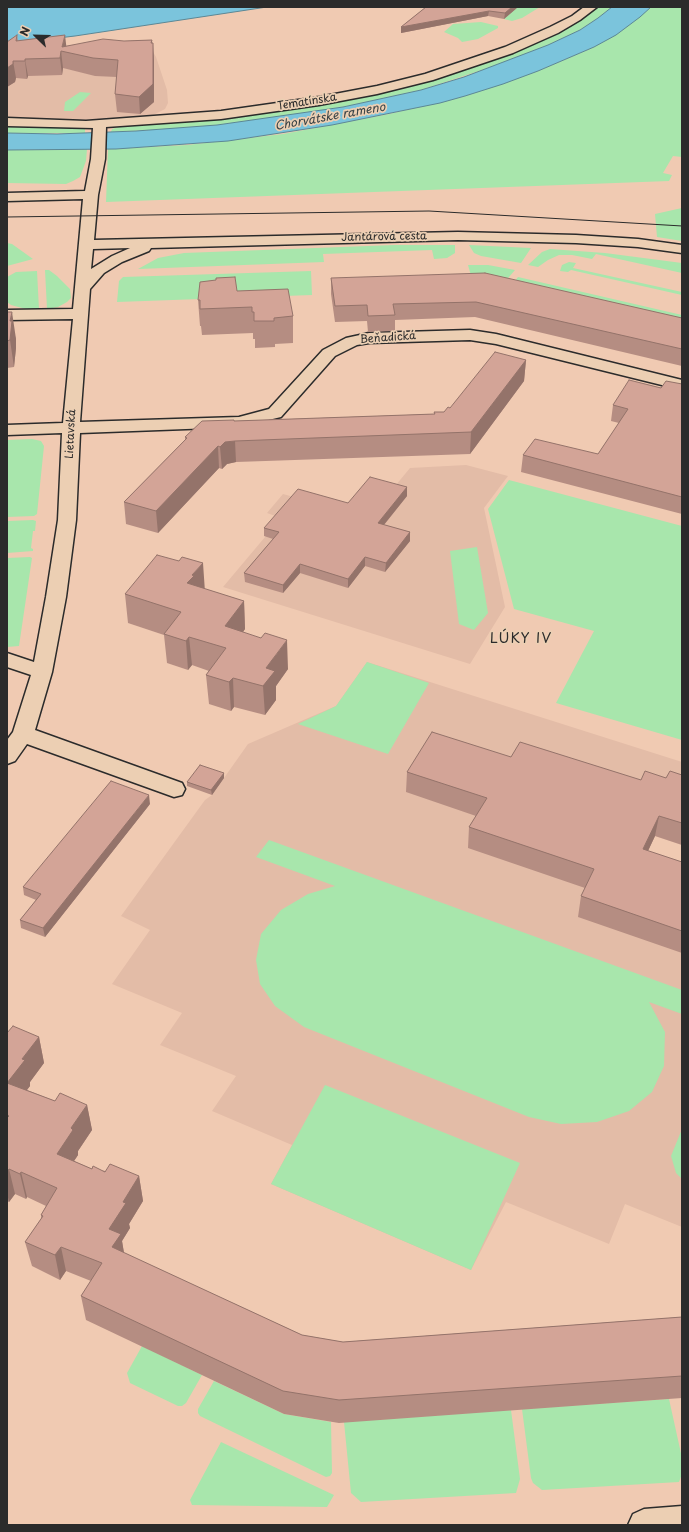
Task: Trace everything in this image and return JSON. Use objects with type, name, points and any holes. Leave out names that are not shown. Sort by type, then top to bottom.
[{"type":"street","name":"Tematínska","points":[[7,122],[100,127],[244,112],[319,101],[377,90],[429,77],[509,50],[554,30],[576,18],[591,7]]},
{"type":"street","name":"Lietavská","points":[[7,756],[22,734],[42,672],[56,597],[66,520],[71,428],[86,245],[97,222],[91,195],[98,152],[100,127]]},
{"type":"street","points":[[7,197],[91,195]]},
{"type":"street","points":[[43,197],[97,222],[148,243]]},
{"type":"street","name":"Jantárová cesta","points":[[86,245],[349,237],[466,236],[576,239],[638,243],[682,250]]},
{"type":"street","points":[[82,288],[99,270],[129,253],[143,248],[186,242]]},
{"type":"street","points":[[7,315],[81,314]]},
{"type":"street","name":"Beňadická","points":[[7,430],[239,422],[275,413],[329,352],[352,341],[369,338],[470,335],[503,341],[682,385]]},
{"type":"street","points":[[7,660],[42,672]]},
{"type":"street","points":[[22,734],[174,789]]},
{"type":"street","points":[[644,1525],[682,1522]]},
{"type":"shaded area","points":[[147,42],[156,57],[167,90],[168,103],[165,109],[144,117],[72,121],[21,121],[21,118],[7,117],[7,57]]},
{"type":"shaded area","points":[[466,465],[508,476],[484,508],[505,607],[470,664],[223,587],[281,518],[267,513],[283,494],[348,512],[391,491],[410,468]]},
{"type":"shaded area","points":[[367,662],[682,762],[682,845],[646,833],[639,870],[682,920],[682,1227],[625,1204],[609,1244],[506,1202],[471,1270],[271,1184],[292,1145],[212,1111],[236,1076],[160,1045],[182,1013],[112,984],[150,930],[121,916],[205,800],[212,795],[248,744],[336,706]]},
{"type":"green space","points":[[494,7],[540,7],[522,18],[512,21],[504,19]]},
{"type":"green space","points":[[596,7],[612,7],[580,30],[548,45],[491,67],[421,90],[343,107],[274,118],[194,128],[111,132],[112,129],[118,127],[221,117],[439,76]]},
{"type":"green space","points":[[651,7],[682,7],[682,157],[673,156],[663,173],[672,175],[669,181],[106,202],[108,149],[187,145],[283,134],[389,114],[465,96],[538,71],[594,47],[624,29]]},
{"type":"green space","points":[[481,22],[498,26],[498,28],[478,39],[462,42],[458,38],[444,32],[453,24]]},
{"type":"green space","points":[[80,92],[91,93],[73,111],[64,111],[65,102]]},
{"type":"green space","points":[[7,126],[82,127],[85,128],[85,133],[7,133]]},
{"type":"green space","points":[[87,149],[86,161],[80,177],[66,184],[7,183],[7,150]]},
{"type":"green space","points":[[682,208],[682,241],[657,237],[655,214]]},
{"type":"green space","points":[[7,243],[12,244],[33,259],[7,266]]},
{"type":"green space","points":[[394,245],[455,245],[455,253],[447,258],[434,259],[432,250],[323,254],[324,262],[138,269],[158,258],[184,253]]},
{"type":"green space","points":[[469,245],[531,248],[521,263],[481,256],[474,253]]},
{"type":"green space","points":[[550,249],[605,253],[682,263],[682,273],[596,254],[592,259],[572,255],[559,255],[538,267],[528,265],[542,252]]},
{"type":"green space","points":[[569,262],[576,263],[573,268],[682,292],[682,295],[571,270],[568,272],[560,271],[562,265]]},
{"type":"green space","points":[[468,265],[488,265],[515,270],[497,291],[473,283]]},
{"type":"green space","points":[[45,270],[49,270],[57,276],[70,289],[71,298],[58,307],[47,309]]},
{"type":"green space","points":[[37,271],[39,309],[26,309],[11,305],[7,302],[7,277],[16,272]]},
{"type":"green space","points":[[311,271],[312,295],[117,302],[119,281],[123,277]]},
{"type":"green space","points":[[518,277],[682,315],[682,333],[506,292]]},
{"type":"green space","points":[[32,439],[41,441],[44,446],[37,514],[34,516],[7,517],[7,440]]},
{"type":"green space","points":[[509,480],[682,526],[682,740],[556,703],[594,631],[514,609],[488,509]]},
{"type":"green space","points":[[7,521],[36,521],[31,548],[33,551],[7,553]]},
{"type":"green space","points":[[477,547],[488,613],[474,630],[459,624],[450,551]]},
{"type":"green space","points":[[7,558],[32,558],[19,646],[7,647]]},
{"type":"green space","points":[[367,662],[429,683],[388,754],[298,724],[336,706]]},
{"type":"green space","points":[[269,840],[682,990],[682,1014],[649,1002],[665,1032],[664,1066],[652,1092],[629,1111],[597,1122],[561,1124],[529,1117],[304,1027],[275,1006],[260,984],[256,960],[261,934],[281,910],[308,894],[335,886],[256,857]]},
{"type":"green space","points":[[325,1085],[520,1163],[471,1270],[271,1184]]},
{"type":"green space","points":[[682,1129],[682,1179],[676,1173],[671,1156]]},
{"type":"green space","points":[[142,1346],[202,1375],[186,1403],[182,1406],[178,1406],[130,1383],[127,1373]]},
{"type":"green space","points":[[214,1381],[284,1414],[331,1422],[332,1473],[330,1476],[326,1477],[200,1416],[198,1409]]},
{"type":"green space","points":[[669,1399],[682,1458],[682,1474],[679,1482],[542,1490],[533,1483],[531,1478],[522,1409]]},
{"type":"green space","points":[[511,1410],[520,1479],[516,1493],[361,1502],[351,1493],[344,1422]]},
{"type":"green space","points":[[221,1442],[334,1495],[327,1507],[192,1505],[190,1500]]},
{"type":"water","points":[[7,7],[267,7],[75,36],[7,44]]},
{"type":"water","name":"Chorvátske rameno","points":[[612,7],[651,7],[616,35],[594,47],[503,84],[440,103],[332,125],[228,141],[116,149],[7,150],[7,133],[57,134],[136,131],[217,125],[343,107],[421,90],[464,77],[548,45],[580,30]]},
{"type":"building","points":[[426,7],[512,7],[505,13],[489,11],[401,27]]},
{"type":"building","points":[[17,35],[16,41],[65,35],[62,47],[103,39],[124,41],[152,40],[153,84],[139,97],[115,94],[118,60],[93,58],[61,51],[60,58],[25,59],[25,61],[13,61],[13,64],[7,68],[7,42]]},
{"type":"building","points":[[485,273],[682,318],[682,349],[476,302],[393,304],[395,315],[368,316],[367,305],[335,306],[331,278]]},
{"type":"building","points":[[235,277],[237,291],[288,289],[293,316],[274,318],[274,321],[254,321],[254,312],[252,312],[252,307],[200,309],[200,300],[198,300],[200,282],[216,280],[216,278]]},
{"type":"building","points":[[7,312],[12,312],[10,321],[12,321],[10,340],[7,341]]},
{"type":"building","points":[[495,352],[526,360],[471,432],[225,442],[220,447],[218,446],[156,511],[124,502],[202,421],[435,414],[434,412],[444,412],[448,407],[450,408]]},
{"type":"building","points":[[629,380],[661,388],[666,381],[682,384],[682,497],[523,455],[535,439],[598,454],[628,409],[613,405]]},
{"type":"building","points":[[370,477],[407,487],[378,523],[410,532],[386,563],[365,557],[348,579],[300,564],[283,585],[244,573],[279,532],[264,528],[298,489],[348,503]]},
{"type":"building","points":[[157,555],[179,561],[182,557],[203,563],[187,583],[244,601],[225,626],[261,638],[265,633],[287,640],[266,668],[275,671],[263,686],[233,678],[229,682],[206,675],[226,648],[189,637],[186,641],[164,634],[181,612],[125,594]]},
{"type":"building","points":[[432,732],[511,757],[520,742],[641,780],[645,771],[666,778],[670,771],[682,775],[682,823],[659,816],[643,849],[682,862],[682,931],[581,896],[594,869],[469,827],[487,798],[407,772]]},
{"type":"building","points":[[200,765],[224,773],[211,790],[187,782]]},
{"type":"building","points":[[111,781],[149,795],[43,928],[20,920],[41,894],[23,887]]},
{"type":"building","points":[[13,1026],[39,1037],[22,1059],[25,1060],[7,1083],[7,1033]]},
{"type":"building","points":[[7,1083],[55,1101],[60,1093],[87,1105],[71,1128],[73,1130],[57,1154],[92,1169],[93,1166],[105,1172],[110,1164],[139,1176],[123,1202],[126,1203],[109,1229],[121,1234],[112,1247],[302,1335],[343,1342],[682,1317],[682,1376],[339,1400],[283,1391],[81,1296],[102,1263],[61,1247],[55,1255],[25,1242],[43,1216],[41,1215],[57,1188],[21,1172],[20,1174],[9,1169],[7,1172],[7,1118],[9,1116],[7,1115]]},
{"type":"tram line","points":[[7,217],[429,211],[682,226]]},
{"type":"district","name":"LÚKY IV","points":[[521,639]]}]
